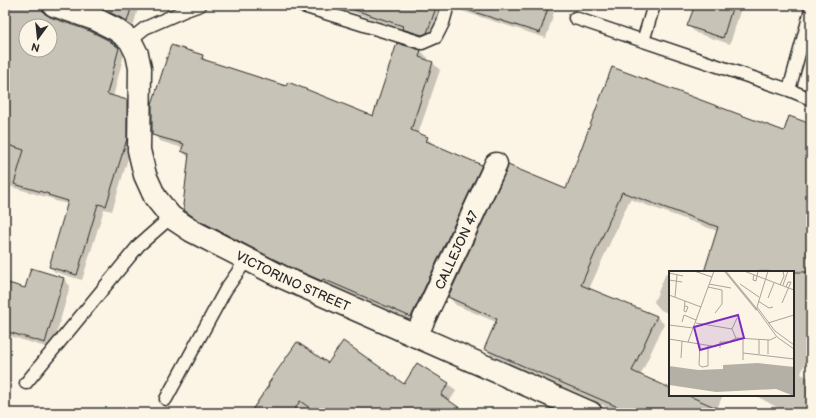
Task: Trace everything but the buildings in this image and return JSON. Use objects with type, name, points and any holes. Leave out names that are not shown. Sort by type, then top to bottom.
[{"type":"street","points":[[54,5],[95,19],[115,28],[130,40]]},
{"type":"street","name":"VICTORINO STREET","points":[[130,40],[137,54],[140,68],[139,150],[145,175],[155,197],[171,217],[192,231],[289,280],[591,413]]},
{"type":"street","name":"CALLEJON 47","points":[[416,336],[496,164]]},
{"type":"lane","points":[[130,40],[145,28],[200,5]]},
{"type":"lane","points":[[300,5],[422,44],[436,37],[444,23],[448,5]]},
{"type":"lane","points":[[643,41],[654,5]]},
{"type":"lane","points":[[788,90],[811,10]]},
{"type":"lane","points":[[575,18],[811,99]]},
{"type":"lane","points":[[26,383],[139,245],[171,217]]},
{"type":"lane","points":[[166,399],[226,289],[247,259]]}]
